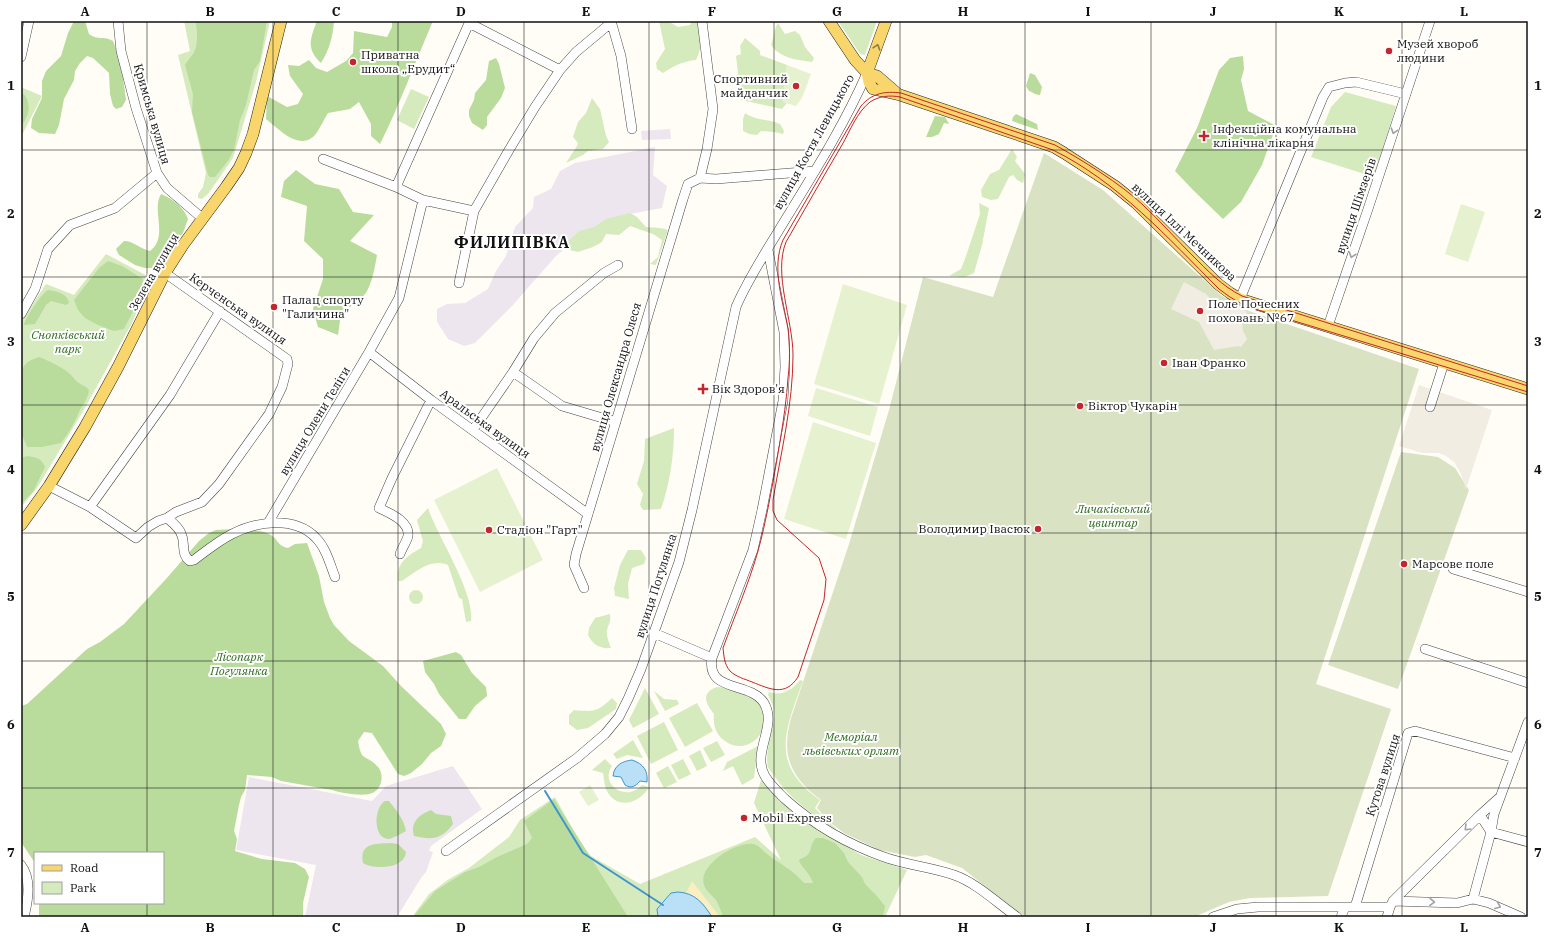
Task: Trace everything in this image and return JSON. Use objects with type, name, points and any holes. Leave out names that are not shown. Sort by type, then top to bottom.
[{"type":"main road","name":"Зелена вулиця","points":[[21,525],[49,486],[78,440],[182,245],[235,174],[246,153],[281,21]]},
{"type":"main road","points":[[829,21],[855,60],[867,74]]},
{"type":"main road","name":"вулиця Костя Левицького","points":[[867,74],[886,21]]},
{"type":"main road","name":"вулиця Іллі Мечникова","points":[[867,74],[873,89],[900,95],[1047,145],[1064,153],[1115,186],[1136,203],[1218,284],[1240,299],[1528,389]]},
{"type":"street","points":[[21,57],[29,21]]},
{"type":"street","name":"Кримська вулиця","points":[[118,21],[121,51],[136,108],[157,173],[168,188],[202,218]]},
{"type":"street","points":[[702,21],[713,109],[707,149],[700,178],[716,179],[815,171]]},
{"type":"street","name":"вулиця Шімзерів","points":[[1328,326],[1430,21]]},
{"type":"street","points":[[396,188],[469,22],[560,70]]},
{"type":"street","points":[[459,283],[474,211],[535,107],[560,70],[576,52],[612,22],[621,56],[632,129]]},
{"type":"street","name":"вулиця Костя Левицького","points":[[768,250],[815,171],[857,96],[867,74]]},
{"type":"street","points":[[1240,299],[1323,97],[1329,87],[1356,82],[1406,94]]},
{"type":"street","points":[[323,159],[423,200],[474,211]]},
{"type":"street","points":[[21,314],[35,289],[48,249],[70,225],[115,208],[157,173]]},
{"type":"street","name":"вулиця Олександра Олеся","points":[[584,588],[574,565],[576,554],[682,199],[688,184],[700,178]]},
{"type":"street","name":"вулиця Олени Теліги","points":[[268,523],[369,352],[399,298],[423,200]]},
{"type":"street","points":[[768,250],[784,332],[785,367],[783,401],[753,550],[712,658],[711,667],[713,676],[720,681],[756,695],[764,703],[768,721],[762,753],[763,772],[775,789],[801,813],[844,840],[885,858],[955,875],[972,884],[1017,917]]},
{"type":"street","name":"вулиця Погулянка","points":[[446,851],[577,758],[605,734],[619,717],[628,700],[654,633],[679,562],[692,510],[736,307],[740,297],[768,250]]},
{"type":"street","points":[[473,430],[513,372],[524,352],[555,313],[604,273],[618,265]]},
{"type":"street","name":"Керченська вулиця","points":[[49,486],[90,507],[136,538],[148,527],[176,512],[202,502],[219,484],[269,414],[282,387],[288,362],[285,358],[166,273]]},
{"type":"street","points":[[90,507],[170,395],[220,311]]},
{"type":"street","name":"Аральська вулиця","points":[[369,352],[431,400],[588,514]]},
{"type":"street","points":[[1430,407],[1444,363]]},
{"type":"street","points":[[513,372],[562,406],[616,422]]},
{"type":"street","points":[[400,554],[408,535],[406,527],[401,520],[379,508],[392,478],[431,400]]},
{"type":"street","points":[[167,518],[178,528],[182,535],[185,556],[190,561],[194,560],[233,533],[268,523],[286,523],[298,526],[317,539],[326,555],[335,577]]},
{"type":"street","points":[[1453,569],[1528,592]]},
{"type":"street","points":[[654,633],[712,658]]},
{"type":"street","points":[[1425,649],[1528,683]]},
{"type":"street","points":[[1473,899],[1491,832],[1494,814],[1528,722]]},
{"type":"street","name":"Кутова вулиця","points":[[1355,907],[1408,733],[1415,731],[1515,758]]},
{"type":"street","points":[[1387,917],[1392,904],[1480,815],[1501,796]]},
{"type":"street","points":[[1480,815],[1491,832],[1528,842]]},
{"type":"street","points":[[21,865],[26,871],[28,883],[28,902],[24,917]]},
{"type":"street","points":[[1213,917],[1237,909],[1251,908],[1355,907],[1392,904],[1457,903],[1473,899],[1489,903],[1521,917]]},
{"type":"street","points":[[1341,917],[1345,907]]},
{"type":"shaded area","points":[[670,129],[671,139],[642,140],[641,131]]},
{"type":"shaded area","points":[[655,147],[653,175],[667,186],[662,208],[619,216],[584,233],[556,256],[512,306],[475,343],[464,346],[448,339],[437,322],[437,309],[447,304],[465,303],[488,289],[496,271],[506,256],[515,227],[533,208],[534,197],[551,189],[560,171],[575,163]]},
{"type":"shaded area","points":[[1184,282],[1206,294],[1215,303],[1230,311],[1234,304],[1247,312],[1242,324],[1243,331],[1247,339],[1241,347],[1238,346],[1214,350],[1199,322],[1171,309]]},
{"type":"shaded area","points":[[1419,385],[1492,410],[1466,489],[1461,474],[1455,463],[1446,456],[1439,453],[1422,453],[1399,446]]},
{"type":"shaded area","points":[[453,766],[482,809],[431,846],[429,851],[433,852],[426,872],[397,917],[305,917],[316,865],[236,850],[249,777],[372,801],[386,786]]},
{"type":"green space","points":[[74,21],[85,21],[89,34],[92,36],[106,38],[113,41],[121,63],[126,100],[122,107],[116,109],[113,106],[110,94],[109,73],[93,58],[87,56],[75,71],[74,80],[64,99],[59,125],[55,134],[39,133],[31,128],[32,119],[42,98],[42,81],[46,71],[61,56],[68,33]]},
{"type":"green space","points":[[184,21],[270,21],[256,82],[233,158],[208,194],[202,199],[198,198],[198,194],[203,187],[206,173],[178,55],[190,51]]},
{"type":"green space","points":[[195,21],[267,21],[260,61],[254,70],[246,105],[240,120],[234,150],[228,161],[215,177],[210,177],[208,175],[192,112],[193,94],[185,65],[195,51],[197,43]]},
{"type":"green space","points":[[317,21],[334,21],[330,43],[321,63],[316,58],[311,48],[311,39]]},
{"type":"green space","points":[[392,21],[433,21],[380,144],[371,136],[371,124],[359,102],[350,109],[328,113],[315,135],[307,140],[301,141],[288,136],[266,119],[267,96],[287,107],[298,104],[303,94],[290,76],[288,65],[299,66],[309,60],[316,68],[327,72],[346,61],[353,53],[354,31],[387,37],[392,27]]},
{"type":"green space","points":[[659,21],[668,21],[678,27],[690,25],[692,21],[697,21],[701,41],[700,50],[696,60],[679,64],[663,73],[657,69],[656,63],[665,49]]},
{"type":"green space","points":[[838,21],[877,21],[865,55],[860,54]]},
{"type":"green space","points":[[778,23],[785,34],[795,31],[800,35],[805,47],[814,58],[812,62],[784,56],[771,45]]},
{"type":"green space","points":[[745,38],[760,51],[760,55],[787,65],[783,102],[787,103],[782,109],[741,100],[736,56],[741,54],[740,46]]},
{"type":"green space","points":[[1243,56],[1244,69],[1241,80],[1248,111],[1276,126],[1262,165],[1241,202],[1223,219],[1175,171],[1197,128],[1219,70],[1230,58]]},
{"type":"green space","points":[[496,58],[505,88],[501,98],[487,117],[487,125],[483,130],[472,123],[469,116],[469,110],[474,100],[475,93],[486,80],[489,61]]},
{"type":"green space","name":"Спортивний майданчик","points":[[787,65],[811,74],[802,98],[796,106],[783,102]]},
{"type":"green space","points":[[1030,73],[1035,75],[1042,87],[1040,95],[1029,91],[1026,86]]},
{"type":"green space","points":[[21,87],[42,96],[21,137]]},
{"type":"green space","points":[[411,89],[429,97],[414,129],[397,120]]},
{"type":"green space","points":[[1345,92],[1396,106],[1374,177],[1311,157],[1331,107]]},
{"type":"green space","points":[[21,94],[24,94],[29,106],[28,115],[21,126]]},
{"type":"green space","points":[[592,98],[600,109],[606,136],[609,142],[603,149],[588,151],[566,163],[578,143],[573,137],[578,122],[586,113]]},
{"type":"green space","points":[[745,113],[754,118],[780,124],[784,131],[783,134],[761,131],[757,135],[749,134],[743,131],[743,119]]},
{"type":"green space","points":[[1016,114],[1037,124],[1038,130],[1012,121]]},
{"type":"green space","points":[[935,116],[945,117],[949,124],[944,123],[939,134],[932,137],[926,137]]},
{"type":"green space","points":[[1012,149],[1017,157],[1015,161],[1025,174],[1023,183],[1017,180],[1013,175],[1009,177],[998,199],[991,200],[982,197],[981,190],[990,174],[999,170]]},
{"type":"green space","name":"Личаківський цвинтар","points":[[1044,153],[1103,190],[1222,296],[1249,311],[1419,369],[1316,684],[1391,709],[1328,896],[1250,898],[1229,902],[1194,917],[1024,917],[962,868],[926,855],[915,857],[879,850],[844,833],[828,821],[817,808],[821,800],[802,783],[795,774],[791,764],[787,743],[791,718],[849,544],[889,410],[923,277],[993,297]]},
{"type":"green space","points":[[296,170],[315,184],[339,189],[353,212],[374,215],[350,241],[377,255],[372,278],[367,291],[362,297],[341,313],[338,335],[318,327],[313,309],[323,279],[323,259],[304,241],[307,206],[281,197],[284,181]]},
{"type":"green space","points":[[790,177],[797,177],[799,181],[788,199],[781,195]]},
{"type":"green space","points":[[161,194],[178,204],[188,219],[183,233],[171,247],[161,264],[153,268],[145,268],[135,265],[119,255],[116,249],[124,241],[131,242],[150,251],[156,245],[159,231],[158,201]]},
{"type":"green space","points":[[979,203],[989,208],[982,245],[974,273],[965,277],[949,276],[961,269],[980,214]]},
{"type":"green space","points":[[1461,204],[1485,212],[1468,262],[1445,254]]},
{"type":"green space","points":[[630,213],[637,217],[646,227],[668,230],[656,265],[650,264],[658,257],[662,240],[653,234],[630,226],[619,235],[606,234],[602,242],[578,252],[561,248],[579,231],[594,227],[606,219]]},
{"type":"green space","name":"Снопківський парк","points":[[106,254],[151,278],[132,323],[82,413],[37,488],[21,507],[21,322],[46,284],[74,295]]},
{"type":"green space","points":[[108,261],[122,266],[143,279],[139,299],[124,329],[114,331],[85,318],[78,310],[74,300],[99,268]]},
{"type":"green space","points":[[843,284],[907,305],[879,404],[814,384]]},
{"type":"green space","points":[[48,290],[64,295],[67,297],[69,303],[66,305],[51,301],[46,305],[35,324],[24,325],[34,306]]},
{"type":"green space","points":[[39,357],[64,369],[89,390],[87,398],[74,423],[61,443],[42,447],[27,447],[21,432],[21,373],[27,362]]},
{"type":"green space","points":[[816,388],[878,407],[870,436],[808,416]]},
{"type":"green space","points":[[813,422],[876,443],[846,539],[784,519]]},
{"type":"green space","points":[[674,428],[671,469],[661,509],[643,510],[640,505],[643,494],[637,484],[644,461],[645,439]]},
{"type":"green space","points":[[1401,452],[1438,457],[1455,468],[1469,490],[1398,689],[1328,665]]},
{"type":"green space","points":[[27,456],[40,460],[45,467],[33,492],[21,504],[21,458]]},
{"type":"green space","name":"Стадіон \"Гарт\"","points":[[497,468],[543,560],[480,592],[434,500]]},
{"type":"green space","points":[[428,508],[462,580],[467,595],[471,621],[466,622],[462,599],[459,598],[448,565],[435,563],[418,570],[402,581],[398,581],[399,569],[401,565],[407,557],[421,548],[423,541],[417,520]]},
{"type":"green space","name":"Лісопарк Погулянка","points":[[234,529],[265,532],[272,536],[282,546],[288,548],[295,544],[307,543],[319,576],[324,602],[334,625],[349,641],[383,666],[401,686],[441,724],[446,734],[441,746],[431,753],[422,764],[411,773],[404,776],[398,774],[372,733],[364,732],[358,741],[360,751],[363,756],[379,768],[382,777],[380,786],[377,790],[369,794],[361,795],[345,793],[281,781],[272,777],[247,775],[245,790],[241,797],[234,831],[237,839],[235,851],[262,859],[295,863],[305,869],[309,877],[303,903],[303,917],[39,917],[39,904],[164,904],[164,852],[34,852],[34,862],[21,842],[21,706],[27,704],[87,649],[100,642],[124,624],[199,541],[209,533],[216,530]]},
{"type":"green space","points":[[628,550],[641,550],[646,558],[644,564],[632,568],[628,584],[629,599],[615,596],[614,588],[620,565]]},
{"type":"green space","points":[[413,590],[419,590],[423,594],[423,600],[419,604],[413,604],[409,600],[409,594]]},
{"type":"green space","points":[[610,614],[607,632],[611,648],[603,648],[597,646],[590,638],[588,635],[589,628],[595,618]]},
{"type":"green space","points":[[456,652],[461,655],[472,673],[486,687],[487,696],[475,706],[466,719],[459,719],[439,694],[425,672],[423,661]]},
{"type":"green space","points":[[800,680],[803,681],[787,731],[787,760],[793,773],[804,787],[820,800],[815,808],[836,828],[835,829],[810,812],[795,799],[781,785],[768,767],[767,761],[769,742],[774,718],[773,708],[768,695],[769,692],[786,692]]},
{"type":"green space","points":[[717,687],[751,696],[759,702],[765,720],[761,733],[753,742],[742,746],[736,746],[725,741],[717,732],[714,725],[714,714],[707,703],[706,696],[708,692]]},
{"type":"green space","points":[[645,688],[659,714],[633,728],[629,720]]},
{"type":"green space","points":[[654,691],[664,699],[677,700],[679,704],[665,711]]},
{"type":"green space","points":[[612,698],[617,703],[616,709],[588,728],[577,730],[569,724],[569,715],[574,710],[595,710],[603,706]]},
{"type":"green space","points":[[697,703],[713,731],[685,747],[669,718]]},
{"type":"green space","points":[[664,722],[678,750],[651,764],[637,736]]},
{"type":"green space","points":[[633,740],[643,758],[627,755],[617,759],[613,754]]},
{"type":"green space","points":[[717,741],[725,755],[711,762],[703,748]]},
{"type":"green space","points":[[758,746],[754,778],[742,785],[733,766],[723,771],[727,762]]},
{"type":"green space","points":[[700,750],[707,766],[697,771],[689,756]]},
{"type":"green space","points":[[605,759],[612,766],[609,773],[609,779],[616,789],[622,792],[629,792],[636,790],[642,785],[649,787],[645,793],[639,798],[627,803],[615,800],[610,796],[604,783],[603,773],[592,770]]},
{"type":"green space","points":[[683,759],[691,774],[679,780],[671,765]]},
{"type":"green space","points":[[668,766],[677,782],[664,788],[656,773]]},
{"type":"green space","points":[[761,780],[776,797],[796,815],[823,832],[861,855],[907,870],[885,917],[412,917],[429,894],[449,879],[469,868],[509,837],[520,820],[555,797],[579,841],[591,856],[640,884],[755,837],[781,860],[754,803]]},
{"type":"green space","points":[[590,785],[599,800],[588,806],[579,792]]},
{"type":"green space","points":[[554,799],[628,917],[413,917],[435,891],[465,872],[479,867],[497,857],[527,844],[532,838],[524,821]]},
{"type":"green space","points":[[385,801],[389,801],[397,811],[402,819],[406,831],[389,839],[383,838],[377,829],[376,822],[381,804]]},
{"type":"green space","points":[[431,810],[436,814],[451,816],[453,824],[449,829],[436,838],[414,836],[414,823],[422,814]]},
{"type":"green space","points":[[816,838],[823,838],[835,843],[844,853],[848,862],[862,877],[865,884],[885,906],[882,917],[723,917],[716,900],[705,887],[703,878],[706,870],[720,856],[737,846],[753,844],[791,871],[804,883],[813,883],[811,877],[799,861],[809,853]]},
{"type":"green space","points":[[374,844],[398,844],[406,852],[404,858],[400,862],[395,865],[381,867],[374,867],[363,863],[362,856],[366,848]]},
{"type":"sand","points":[[692,881],[720,917],[712,917],[703,903],[686,893]]},
{"type":"water","points":[[632,760],[644,768],[647,774],[647,782],[640,781],[635,786],[629,787],[625,785],[621,777],[613,776],[617,766],[625,761]]},
{"type":"water","points":[[678,892],[689,894],[694,897],[705,907],[712,917],[658,917],[657,909],[671,893]]},
{"type":"waterway","points":[[545,791],[583,853],[663,905]]},
{"type":"tram line","points":[[1528,386],[1242,296],[1222,283],[1134,197],[1101,173],[1055,145],[901,93],[890,92],[879,94],[870,98],[861,106],[783,240],[780,251],[778,262],[779,284],[788,329],[789,347],[785,411],[768,508],[758,551],[723,648],[725,663],[730,671],[744,679],[771,689],[777,690],[788,687],[798,677],[824,600],[826,579],[819,558],[777,520],[773,511],[773,500],[791,392],[793,355],[783,283],[783,255],[786,242],[858,116],[865,106],[877,98],[888,96],[900,97],[1053,150],[1077,163],[1099,178],[1141,212],[1219,289],[1245,306],[1528,392]]},
{"type":"place","name":"Музей хвороб людини","points":[[1389,51]]},
{"type":"place","name":"Приватна школа „Ерудит“","points":[[353,62]]},
{"type":"place","name":"Спортивний майданчик","points":[[796,86]]},
{"type":"place","name":"Інфекційна комунальна клінічна лікарня","points":[[1204,136]]},
{"type":"place","name":"Палац спорту \"Галичина\"","points":[[274,307]]},
{"type":"place","name":"Поле Почесних поховань №67","points":[[1200,311]]},
{"type":"place","name":"Іван Франко","points":[[1164,363]]},
{"type":"place","name":"Вік Здоров'я","points":[[703,389]]},
{"type":"place","name":"Віктор Чукарін","points":[[1080,406]]},
{"type":"place","name":"Володимир Івасюк","points":[[1038,529]]},
{"type":"place","name":"Стадіон \"Гарт\"","points":[[489,530]]},
{"type":"place","name":"Марсове поле","points":[[1404,564]]},
{"type":"place","name":"Mobil Express","points":[[744,818]]},
{"type":"district","name":"ФИЛИПІВКА","points":[[512,242]]},
{"type":"park label","name":"Меморіал львівських орлят","points":[[851,744]]}]
